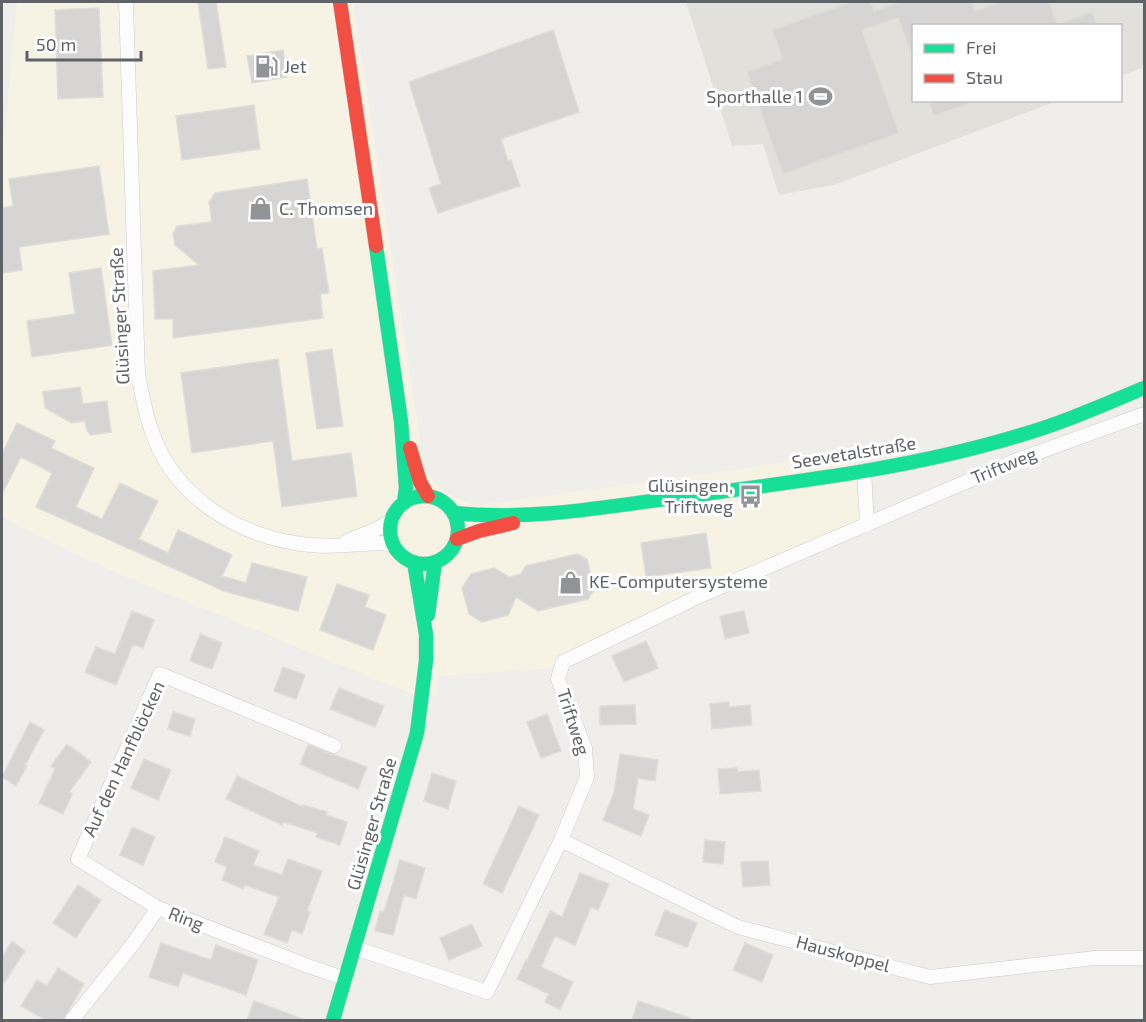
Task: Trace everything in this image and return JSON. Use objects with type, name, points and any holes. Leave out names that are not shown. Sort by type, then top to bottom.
[{"type":"main road","points":[[340,2],[401,421],[406,488],[404,503]]},
{"type":"main road","name":"Seevetalstraße","points":[[457,539],[479,531],[561,513],[864,471],[920,461],[1006,440],[1092,410],[1144,388]]},
{"type":"main road","points":[[401,421],[420,482],[428,496]]},
{"type":"main road","points":[[392,520],[390,528],[394,545],[406,558],[414,562],[425,564],[435,562],[445,557],[452,549],[457,539],[457,521],[447,505],[428,496],[419,496],[404,503]]},
{"type":"main road","name":"Glüsinger Straße","points":[[392,520],[396,511],[404,503]]},
{"type":"main road","name":"Seevetalstraße","points":[[454,513],[479,517],[561,513]]},
{"type":"main road","name":"Glüsinger Straße","points":[[414,562],[426,634]]},
{"type":"main road","name":"Glüsinger Straße","points":[[333,1020],[356,948],[417,733],[426,672],[426,634],[435,562]]},
{"type":"street","name":"Glüsinger Straße","points":[[126,2],[138,374],[143,402],[153,434],[180,480],[197,499],[220,517],[242,528],[271,538],[301,544],[383,543],[394,545]]},
{"type":"street","name":"Triftweg","points":[[356,948],[487,992],[561,840],[587,777],[585,748],[558,679],[563,662],[704,594],[1017,460],[1144,414]]},
{"type":"street","points":[[864,471],[867,525]]},
{"type":"street","name":"Glüsinger Straße","points":[[337,544],[377,529],[392,520]]},
{"type":"street","name":"Auf den Hanfblöcken","points":[[158,908],[78,859],[160,674],[334,746]]},
{"type":"street","name":"Hauskoppel","points":[[561,840],[738,927],[930,977],[1095,958],[1144,958]]},
{"type":"street","name":"Ring","points":[[72,1020],[133,944],[158,908],[346,979]]},
{"type":"shaded area","points":[[17,2],[353,2],[425,471],[446,493],[475,506],[853,453],[862,534],[756,578],[569,667],[439,676],[436,696],[409,693],[112,571],[2,517],[2,159]]},
{"type":"shaded area","points":[[686,2],[1144,2],[1144,67],[1122,76],[1122,24],[912,24],[912,102],[1054,102],[834,185],[779,195],[763,144],[732,146]]},
{"type":"building","points":[[198,2],[216,2],[226,67],[208,69]]},
{"type":"building","name":"Sporthalle 1","points":[[851,2],[871,2],[874,11],[900,2],[972,2],[975,11],[1002,2],[1049,2],[1057,24],[912,24],[912,55],[898,18],[862,30],[899,133],[783,174],[747,72],[783,59],[772,30]]},
{"type":"building","points":[[99,8],[103,97],[58,99],[55,10]]},
{"type":"building","points":[[1092,12],[1096,24],[1058,24]]},
{"type":"building","points":[[553,30],[579,112],[501,139],[520,186],[438,213],[429,188],[441,184],[409,82]]},
{"type":"building","points":[[283,50],[287,77],[252,83],[247,56]]},
{"type":"building","points":[[929,102],[973,102],[934,116]]},
{"type":"building","points":[[254,105],[260,149],[182,160],[176,116]]},
{"type":"building","points":[[99,166],[109,234],[19,247],[22,270],[2,273],[2,208],[13,206],[9,179]]},
{"type":"building","points":[[307,179],[317,249],[322,248],[329,293],[320,294],[323,318],[173,338],[173,319],[155,319],[153,271],[199,265],[175,245],[173,234],[177,226],[212,222],[209,202],[215,193]]},
{"type":"building","points":[[101,268],[112,345],[32,357],[27,321],[75,314],[69,273]]},
{"type":"building","points":[[332,349],[343,426],[317,429],[306,353]]},
{"type":"building","points":[[278,359],[292,461],[351,453],[357,496],[282,507],[273,441],[192,453],[181,373]]},
{"type":"building","points":[[80,387],[83,404],[107,401],[111,432],[91,435],[87,431],[85,421],[72,423],[45,408],[43,392]]},
{"type":"building","points":[[17,423],[55,441],[51,448],[94,468],[76,507],[102,519],[120,483],[158,501],[139,539],[168,553],[178,530],[232,555],[222,576],[246,583],[252,563],[307,577],[298,611],[224,591],[36,507],[52,473],[21,457],[2,494],[2,454]]},
{"type":"building","points":[[706,533],[711,568],[646,577],[641,543]]},
{"type":"building","points":[[577,554],[587,559],[594,590],[588,599],[538,611],[516,597],[508,615],[482,622],[469,614],[462,588],[471,574],[494,568],[509,577],[521,574],[526,566]]},
{"type":"building","points":[[337,584],[369,595],[365,607],[386,615],[373,650],[320,630]]},
{"type":"building","points":[[132,611],[154,620],[143,648],[133,644],[116,685],[85,672],[96,647],[115,654]]},
{"type":"building","points":[[744,611],[749,633],[725,639],[720,616]]},
{"type":"building","points":[[200,634],[222,643],[212,669],[190,661]]},
{"type":"building","points":[[646,641],[658,668],[624,682],[612,656]]},
{"type":"building","points":[[283,667],[305,675],[296,699],[274,691]]},
{"type":"building","points":[[339,688],[384,706],[375,727],[330,709]]},
{"type":"building","points":[[729,702],[729,707],[750,705],[752,725],[712,729],[710,704]]},
{"type":"building","points":[[635,705],[636,724],[600,725],[600,706]]},
{"type":"building","points":[[173,712],[195,719],[190,736],[168,729]]},
{"type":"building","points":[[547,714],[561,751],[541,758],[527,722]]},
{"type":"building","points":[[30,722],[44,730],[16,786],[2,777]]},
{"type":"building","points":[[67,744],[91,762],[69,792],[72,794],[63,814],[39,803],[55,769],[51,766]]},
{"type":"building","points":[[308,745],[367,767],[358,789],[300,764]]},
{"type":"building","points":[[620,754],[658,760],[655,781],[638,778],[633,809],[649,815],[641,836],[603,820],[614,793]]},
{"type":"building","points":[[144,759],[171,770],[158,800],[131,788]]},
{"type":"building","points":[[737,768],[738,772],[759,770],[761,791],[720,794],[718,769]]},
{"type":"building","points":[[432,773],[456,781],[448,809],[424,801]]},
{"type":"building","points":[[237,776],[303,807],[303,805],[327,812],[326,815],[347,822],[340,845],[316,837],[318,833],[283,822],[282,825],[226,799]]},
{"type":"building","points":[[519,806],[539,815],[502,893],[483,884]]},
{"type":"building","points":[[132,827],[155,837],[143,865],[120,855]]},
{"type":"building","points":[[225,837],[259,851],[253,865],[282,875],[288,859],[322,871],[307,911],[310,912],[302,934],[292,930],[287,943],[264,934],[279,897],[245,885],[243,889],[222,880],[227,867],[215,862]]},
{"type":"building","points":[[705,840],[725,842],[723,864],[703,862]]},
{"type":"building","points":[[400,860],[425,868],[416,899],[404,895],[393,935],[375,931],[380,911],[384,912]]},
{"type":"building","points":[[768,861],[770,885],[743,887],[741,862]]},
{"type":"building","points":[[580,873],[609,884],[598,910],[591,907],[575,945],[555,936],[541,967],[573,982],[560,1010],[545,1002],[549,994],[517,979],[550,911],[562,917]]},
{"type":"building","points":[[78,885],[101,900],[76,938],[53,923]]},
{"type":"building","points":[[665,910],[697,923],[687,947],[655,935]]},
{"type":"building","points":[[472,924],[482,946],[449,960],[440,938]]},
{"type":"building","points":[[12,941],[25,951],[2,986],[2,957]]},
{"type":"building","points":[[161,943],[211,960],[216,945],[258,960],[246,995],[183,973],[178,987],[149,977]]},
{"type":"building","points":[[745,943],[773,955],[762,982],[733,970]]},
{"type":"building","points":[[58,968],[84,984],[63,1020],[46,1020],[21,1006],[37,980],[47,986]]},
{"type":"building","points":[[254,1001],[303,1019],[247,1020]]},
{"type":"building","points":[[638,1001],[690,1018],[689,1020],[632,1020]]},
{"type":"traffic: fast","points":[[376,246],[401,421],[406,488],[404,503]]},
{"type":"traffic: fast","points":[[454,513],[511,515],[568,512],[809,480],[895,466],[979,447],[1037,430],[1144,388]]},
{"type":"traffic: fast","points":[[424,496],[437,499],[448,506],[455,517],[458,530],[455,543],[448,554],[437,561],[424,564],[411,561],[400,554],[393,543],[390,530],[393,517],[400,506],[411,499],[424,496]]},
{"type":"traffic: fast","points":[[333,1020],[417,733],[426,661],[426,634],[414,562]]},
{"type":"traffic: fast","points":[[428,615],[435,562]]},
{"type":"traffic: jam","points":[[340,2],[376,246]]},
{"type":"traffic: jam","points":[[410,448],[420,482],[428,496]]},
{"type":"traffic: jam","points":[[457,539],[513,523]]},
{"type":"place","name":"Jet","points":[[266,67]]},
{"type":"place","name":"Sporthalle 1","points":[[821,97]]},
{"type":"place","name":"C. Thomsen","points":[[261,209]]},
{"type":"place","name":"Glüsingen, Triftweg","points":[[751,496]]},
{"type":"place","name":"KE-Computersysteme","points":[[571,582]]}]
